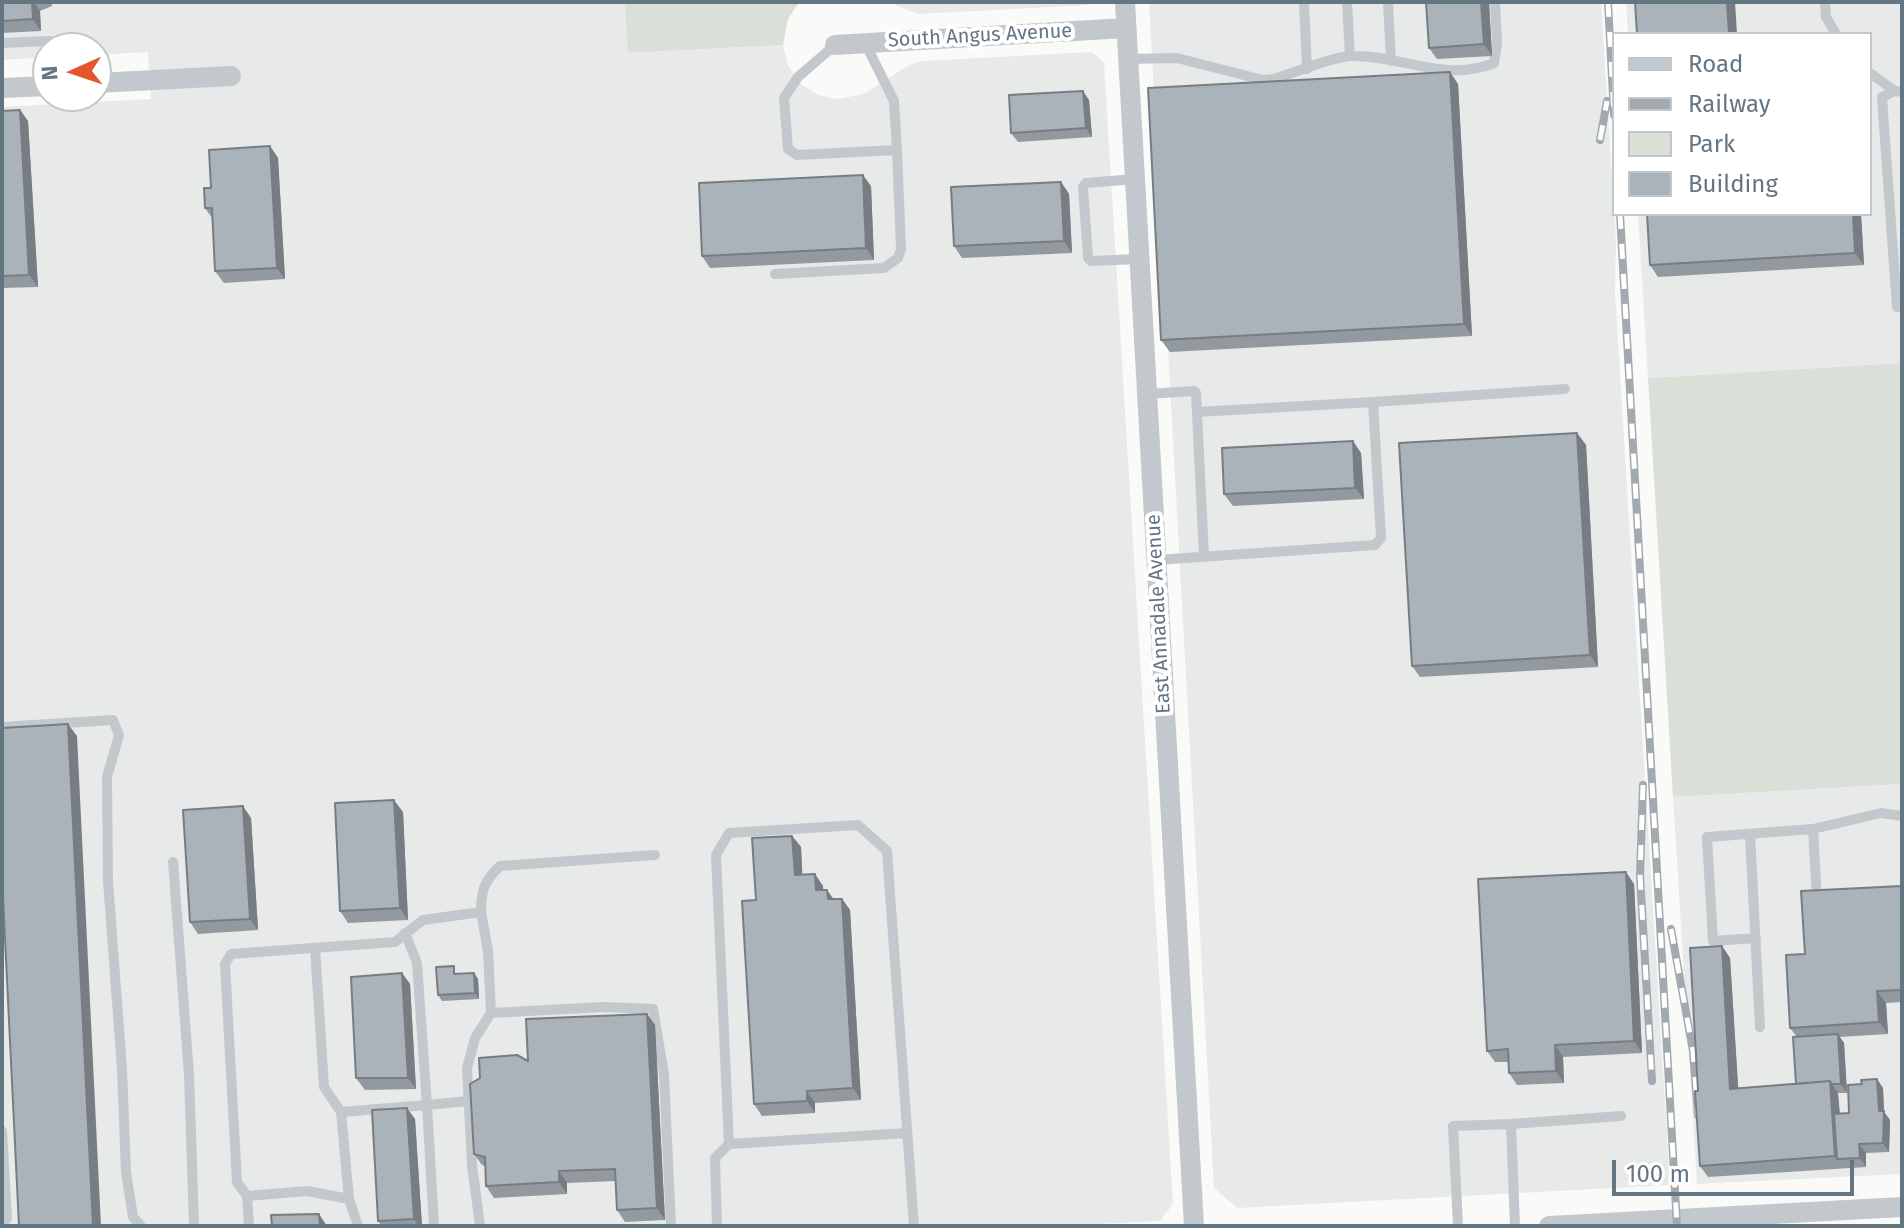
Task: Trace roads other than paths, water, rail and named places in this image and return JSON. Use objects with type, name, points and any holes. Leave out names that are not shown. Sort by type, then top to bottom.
[{"type":"street","name":"East Annadale Avenue","points":[[1125,2],[1194,1226]]},
{"type":"street","name":"South Angus Avenue","points":[[835,45],[1126,28]]},
{"type":"street","points":[[112,82],[231,76]]},
{"type":"street","points":[[2,88],[32,84]]},
{"type":"street","points":[[1549,1226],[1725,1221],[1902,1207]]},
{"type":"lane","points":[[1304,2],[1307,69]]},
{"type":"lane","points":[[1347,2],[1350,56]]},
{"type":"lane","points":[[1388,2],[1391,61]]},
{"type":"lane","points":[[1128,59],[1177,58],[1263,80],[1350,56],[1423,68],[1477,70],[1494,63],[1497,43],[1495,2]]},
{"type":"lane","points":[[1825,2],[1826,17],[1835,32]]},
{"type":"lane","points":[[2,43],[32,42]]},
{"type":"lane","points":[[775,274],[884,268],[898,258],[901,249],[894,101],[865,43]]},
{"type":"lane","points":[[835,45],[798,77],[784,98],[788,149],[797,155],[897,150]]},
{"type":"lane","points":[[1872,74],[1899,91]]},
{"type":"lane","points":[[1897,307],[1882,97],[1899,91]]},
{"type":"lane","points":[[1135,179],[1086,183],[1083,187],[1088,258],[1091,261],[1139,259]]},
{"type":"lane","points":[[1197,412],[1565,389]]},
{"type":"lane","points":[[1147,394],[1194,391],[1204,556]]},
{"type":"lane","points":[[1156,560],[1379,543],[1373,402]]},
{"type":"lane","points":[[2,727],[113,720],[119,735],[107,777],[108,881],[126,1172],[133,1217],[141,1226]]},
{"type":"lane","points":[[1756,938],[1713,941],[1707,837],[1813,829],[1881,813],[1902,816]]},
{"type":"lane","points":[[729,1144],[716,855],[729,833],[858,825],[887,851],[914,1226]]},
{"type":"lane","points":[[1813,829],[1817,900]]},
{"type":"lane","points":[[1750,834],[1760,1027]]},
{"type":"lane","points":[[480,1226],[472,1165],[467,1068],[475,1038],[491,1013],[481,891],[500,866],[655,855]]},
{"type":"lane","points":[[173,862],[189,1074],[194,1226]]},
{"type":"lane","points":[[249,1226],[247,1196],[237,1182],[225,964],[231,954],[395,942],[423,920],[481,912]]},
{"type":"lane","points":[[405,933],[417,963],[434,1226]]},
{"type":"lane","points":[[315,948],[324,1087],[341,1112],[349,1199],[358,1226]]},
{"type":"lane","points":[[491,1013],[604,1007],[653,1009],[664,1074],[671,1226]]},
{"type":"lane","points":[[341,1112],[468,1101]]},
{"type":"lane","points":[[1458,1226],[1453,1126],[1621,1116]]},
{"type":"lane","points":[[1511,1124],[1515,1226]]},
{"type":"lane","points":[[2,1131],[7,1218],[2,1225]]},
{"type":"lane","points":[[717,1226],[715,1158],[729,1144],[907,1133]]},
{"type":"lane","points":[[247,1196],[307,1191],[349,1199]]},
{"type":"railway","points":[[1608,2],[1612,77]]},
{"type":"railway","points":[[1600,140],[1607,101]]},
{"type":"railway","points":[[1620,216],[1677,1226]]},
{"type":"railway","points":[[1643,785],[1640,875],[1652,1081]]},
{"type":"railway","points":[[1671,929],[1693,1051],[1698,1115]]}]
